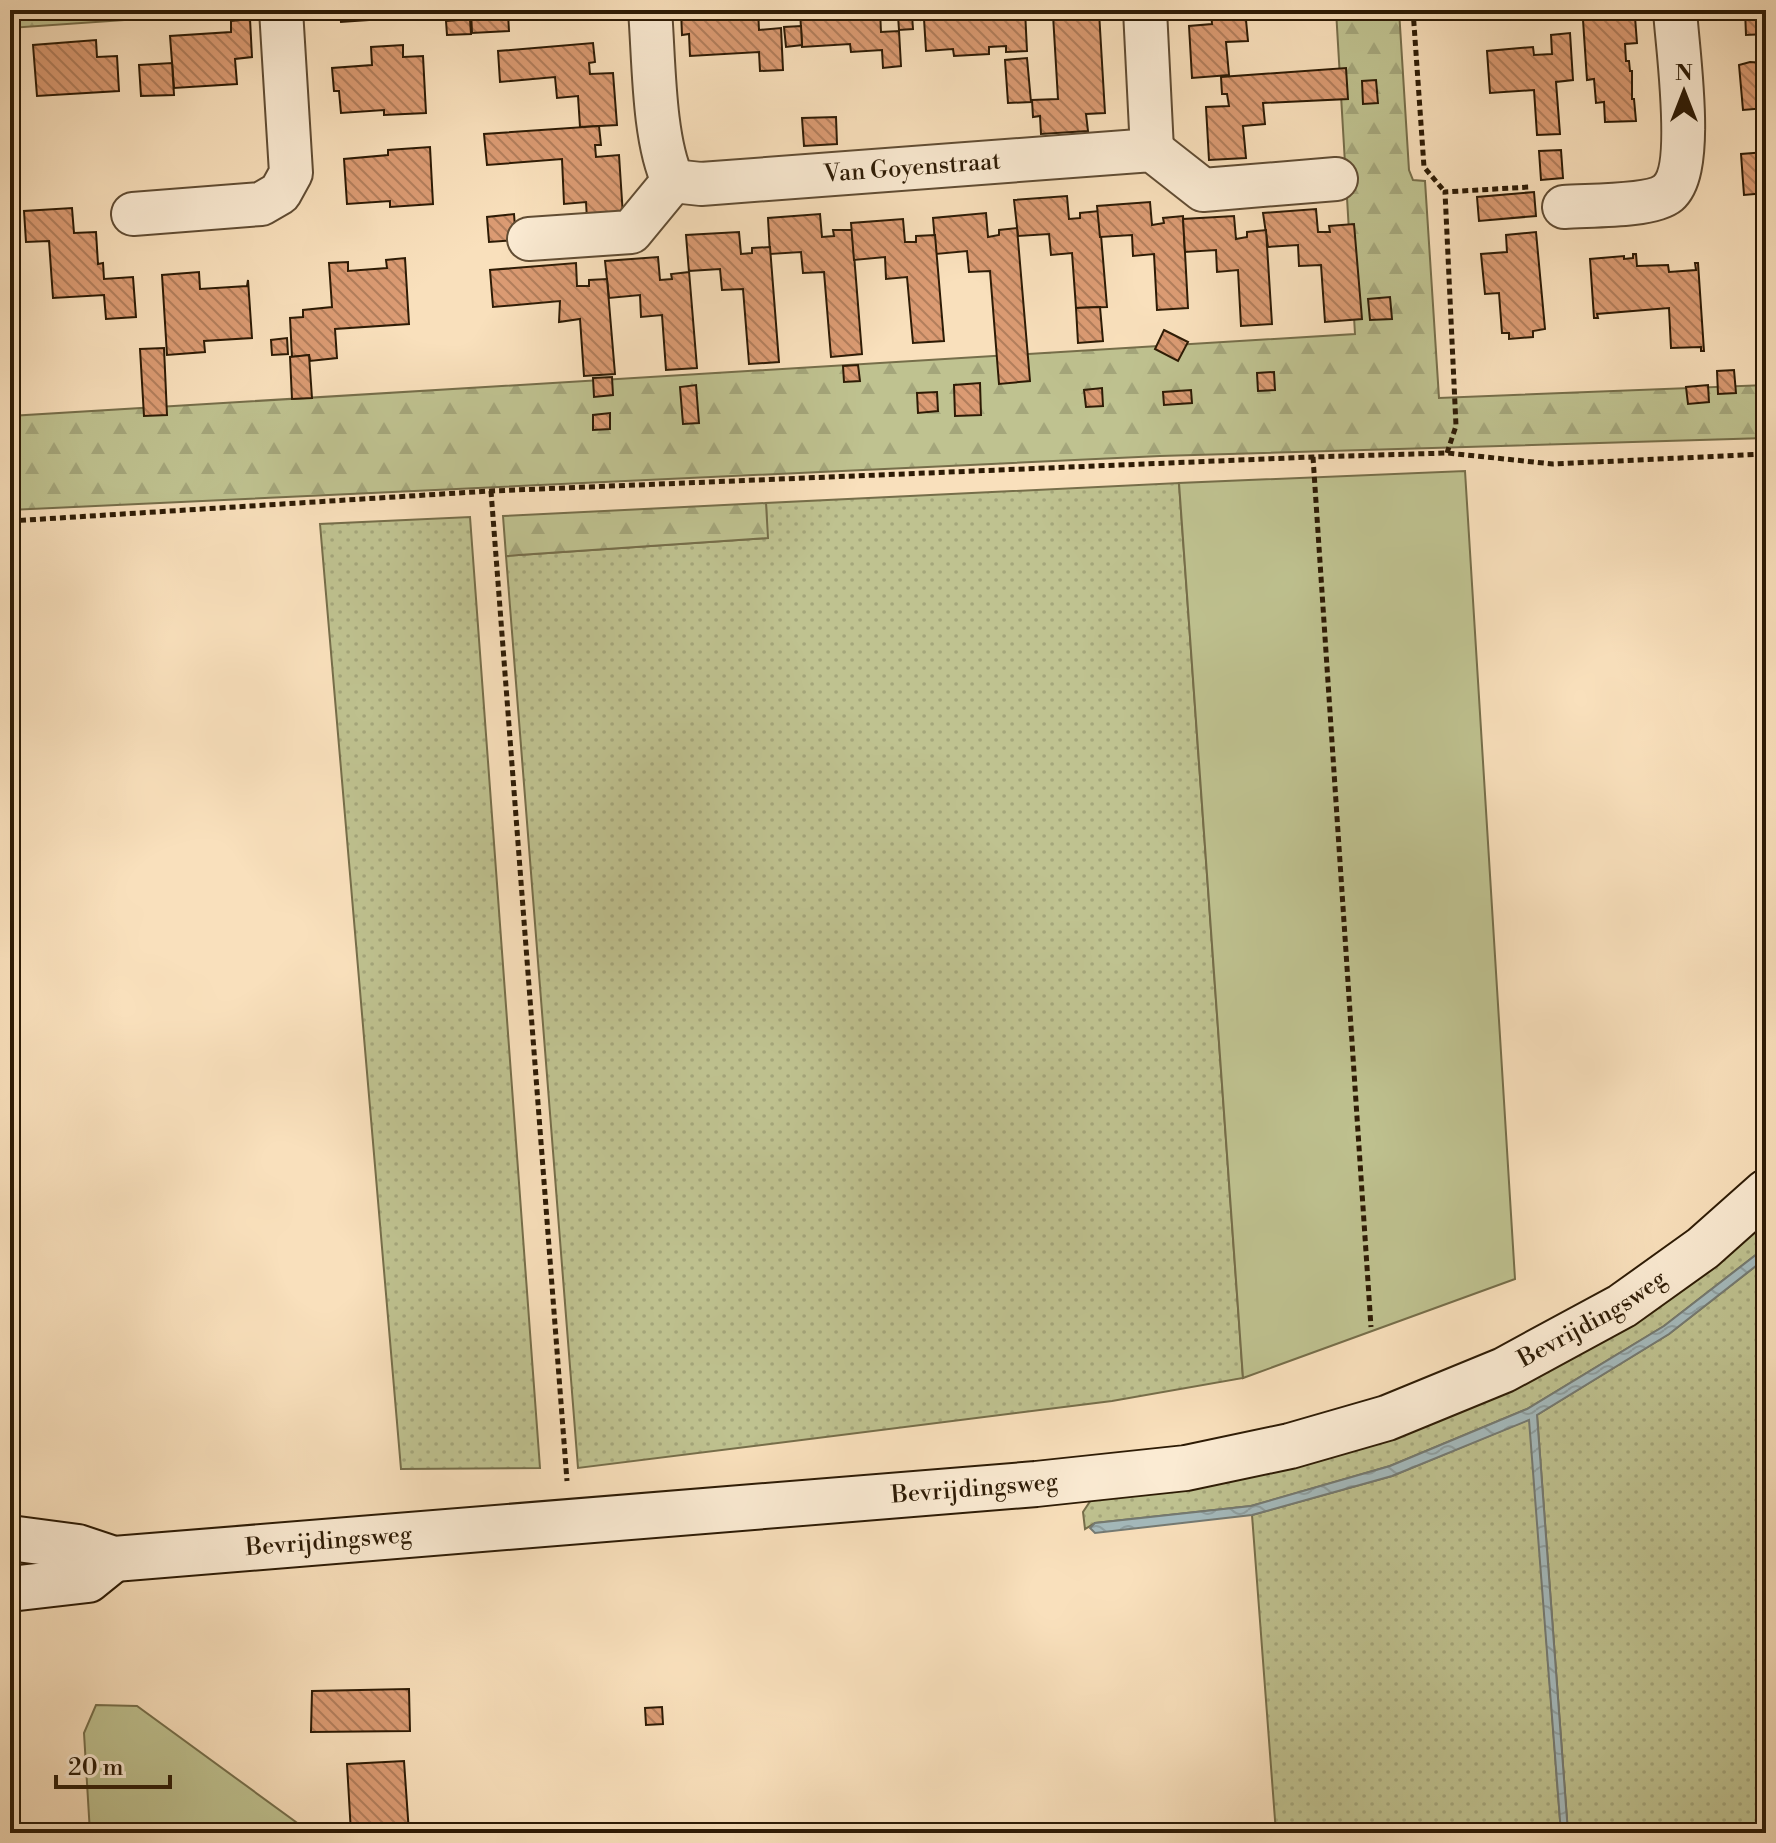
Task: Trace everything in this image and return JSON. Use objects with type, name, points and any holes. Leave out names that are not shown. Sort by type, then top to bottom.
[{"type":"main road","name":"Bevrijdingsweg","points":[[10,1538],[78,1547],[114,1559],[1036,1484],[1186,1468],[1290,1446],[1387,1418],[1504,1370],[1622,1306],[1703,1248],[1766,1192]]},
{"type":"main road","name":"Bevrijdingsweg","points":[[10,1589],[88,1580],[114,1559]]},
{"type":"street","points":[[133,214],[261,204],[280,193],[291,173],[281,10]]},
{"type":"street","points":[[529,239],[631,232],[673,181],[661,141],[650,10]]},
{"type":"street","points":[[1145,10],[1152,150],[1203,190],[1336,179]]},
{"type":"street","points":[[1564,207],[1647,200],[1667,194],[1679,178],[1684,144],[1675,10]]},
{"type":"street","name":"Van Goyenstraat","points":[[673,181],[701,184],[1152,150]]},
{"type":"path","points":[[1413,10],[1424,167],[1445,192],[1456,426],[1447,453]]},
{"type":"path","points":[[1445,192],[1562,185],[1564,207]]},
{"type":"path","points":[[10,521],[491,491],[1313,457],[1447,453],[1553,464],[1766,454]]},
{"type":"path","points":[[1313,457],[1371,1327]]},
{"type":"path","points":[[491,491],[570,1522]]},
{"type":"green space","points":[[10,10],[239,10],[239,12],[10,28]]},
{"type":"green space","points":[[1336,10],[1399,10],[1409,170],[1413,180],[1425,181],[1439,398],[1766,385],[1766,438],[1160,456],[10,510],[10,416],[1355,334]]},
{"type":"green space","points":[[1465,471],[1515,1279],[1243,1378],[1179,483]]},
{"type":"green space","points":[[1179,483],[1243,1378],[1112,1401],[578,1468],[506,556],[767,538],[766,503]]},
{"type":"green space","points":[[766,503],[768,538],[506,556],[503,516]]},
{"type":"green space","points":[[470,517],[540,1468],[401,1469],[320,524]]},
{"type":"green space","points":[[1766,1223],[1766,1247],[1664,1326],[1527,1409],[1390,1466],[1251,1506],[1095,1523],[1085,1529],[1083,1512],[1093,1497],[1329,1458],[1424,1427],[1475,1405],[1709,1270]]},
{"type":"green space","points":[[1766,1258],[1766,1833],[1568,1833],[1537,1415],[1669,1334]]},
{"type":"green space","points":[[1530,1419],[1561,1833],[1276,1833],[1252,1515],[1392,1476]]},
{"type":"green space","points":[[96,1705],[137,1706],[311,1833],[90,1833],[84,1733]]},
{"type":"water","points":[[1766,1247],[1766,1258],[1669,1334],[1537,1415],[1568,1833],[1561,1833],[1529,1420],[1392,1476],[1252,1515],[1095,1533],[1090,1528],[1095,1523],[1251,1506],[1390,1466],[1527,1409],[1664,1326]]},
{"type":"building","points":[[340,10],[456,10],[456,14],[341,22]]},
{"type":"building","points":[[471,10],[496,10],[497,15],[508,14],[509,31],[472,33]]},
{"type":"building","points":[[681,10],[758,10],[759,30],[781,28],[783,70],[760,71],[759,52],[690,56],[689,34],[682,35]]},
{"type":"building","points":[[800,10],[880,10],[881,32],[899,31],[901,66],[883,68],[882,50],[851,52],[850,44],[802,47]]},
{"type":"building","points":[[1025,10],[1027,51],[1006,52],[1006,46],[989,47],[989,54],[954,56],[953,49],[926,51],[924,19],[921,20],[920,12]]},
{"type":"building","points":[[1205,10],[1301,10],[1301,16],[1246,20],[1248,41],[1226,42],[1229,75],[1192,78],[1189,26],[1212,24],[1211,12]]},
{"type":"building","points":[[1745,10],[1766,10],[1766,34],[1746,35]]},
{"type":"building","points":[[1099,12],[1105,113],[1086,114],[1088,131],[1041,134],[1040,116],[1033,117],[1032,100],[1058,99],[1053,15]]},
{"type":"building","points":[[912,15],[913,29],[899,30],[898,16]]},
{"type":"building","points":[[1635,17],[1637,43],[1625,44],[1626,61],[1629,61],[1632,71],[1636,121],[1605,122],[1604,102],[1596,103],[1594,79],[1587,80],[1583,20]]},
{"type":"building","points":[[250,19],[252,57],[235,59],[237,84],[174,88],[170,36],[231,32],[231,21]]},
{"type":"building","points":[[470,19],[471,34],[447,35],[446,21]]},
{"type":"building","points":[[801,26],[802,45],[786,47],[784,27]]},
{"type":"building","points":[[1570,33],[1573,80],[1556,82],[1560,134],[1537,135],[1534,90],[1490,93],[1487,51],[1533,47],[1534,55],[1552,54],[1551,35]]},
{"type":"building","points":[[96,40],[97,57],[117,56],[119,91],[37,96],[33,45]]},
{"type":"building","points":[[593,43],[595,62],[589,63],[590,74],[613,73],[617,125],[580,127],[578,96],[557,98],[555,77],[500,82],[498,51]]},
{"type":"building","points":[[403,45],[403,57],[423,56],[426,113],[384,115],[384,110],[341,113],[339,91],[334,91],[332,68],[372,65],[371,47]]},
{"type":"building","points":[[1027,58],[1031,102],[1008,103],[1005,60]]},
{"type":"building","points":[[172,63],[174,95],[141,96],[139,65]]},
{"type":"building","points":[[1766,63],[1766,108],[1743,110],[1739,65]]},
{"type":"building","points":[[1346,68],[1348,99],[1263,103],[1265,124],[1243,126],[1246,158],[1209,160],[1206,107],[1229,106],[1227,94],[1222,94],[1221,77]]},
{"type":"building","points":[[1376,80],[1378,103],[1363,104],[1362,81]]},
{"type":"building","points":[[836,117],[837,144],[804,146],[802,118]]},
{"type":"building","points":[[599,126],[601,145],[595,145],[596,157],[619,155],[623,216],[587,219],[586,202],[564,204],[562,159],[487,165],[484,134]]},
{"type":"building","points":[[430,147],[433,204],[390,207],[390,201],[347,204],[344,159],[388,155],[388,150]]},
{"type":"building","points":[[1561,150],[1563,178],[1541,180],[1539,151]]},
{"type":"building","points":[[1766,152],[1766,193],[1744,195],[1741,154]]},
{"type":"building","points":[[1534,192],[1536,216],[1479,221],[1477,197]]},
{"type":"building","points":[[1067,196],[1069,219],[1080,218],[1080,213],[1099,211],[1107,307],[1076,308],[1072,253],[1051,255],[1049,234],[1018,236],[1014,200]]},
{"type":"building","points":[[1150,202],[1152,225],[1164,223],[1163,218],[1183,216],[1188,308],[1157,310],[1154,254],[1133,256],[1132,235],[1100,237],[1097,206]]},
{"type":"building","points":[[72,208],[74,233],[96,232],[98,264],[103,263],[104,279],[133,277],[136,317],[106,319],[104,295],[53,298],[49,241],[26,242],[24,211]]},
{"type":"building","points":[[1316,209],[1318,232],[1330,232],[1329,226],[1354,224],[1362,319],[1325,322],[1321,265],[1299,266],[1298,245],[1268,247],[1263,213]]},
{"type":"building","points":[[986,213],[988,237],[999,235],[999,230],[1017,228],[1030,381],[999,384],[990,271],[969,272],[967,251],[936,254],[933,218]]},
{"type":"building","points":[[514,214],[516,240],[489,242],[487,217]]},
{"type":"building","points":[[820,214],[822,237],[834,236],[833,230],[852,230],[862,354],[831,357],[824,272],[803,273],[801,252],[770,254],[768,218]]},
{"type":"building","points":[[1234,216],[1236,239],[1247,237],[1247,232],[1266,230],[1272,324],[1241,326],[1238,270],[1217,272],[1216,250],[1185,252],[1183,219]]},
{"type":"building","points":[[903,219],[905,242],[916,242],[916,236],[935,235],[944,341],[913,343],[907,277],[886,279],[885,257],[854,260],[851,223]]},
{"type":"building","points":[[739,232],[741,254],[752,253],[752,248],[770,247],[779,362],[749,364],[743,289],[722,290],[720,269],[689,271],[697,368],[666,370],[662,315],[641,317],[640,295],[609,298],[605,261],[658,257],[660,280],[672,279],[671,274],[689,272],[686,235]]},
{"type":"building","points":[[1536,232],[1545,329],[1533,331],[1533,337],[1509,339],[1509,333],[1502,333],[1499,293],[1485,294],[1481,254],[1507,252],[1506,235]]},
{"type":"building","points":[[1766,252],[1766,296],[1763,253]]},
{"type":"building","points":[[1636,254],[1637,266],[1668,265],[1669,272],[1696,270],[1695,263],[1698,263],[1704,351],[1701,347],[1671,348],[1669,308],[1597,314],[1598,318],[1594,318],[1590,259],[1633,258]]},
{"type":"building","points":[[405,258],[409,324],[335,329],[337,358],[310,361],[309,355],[292,357],[290,318],[303,317],[303,310],[332,307],[329,263],[348,262],[348,271],[387,268],[386,260]]},
{"type":"building","points":[[576,263],[577,286],[589,286],[589,280],[607,279],[615,374],[584,376],[580,319],[559,322],[560,301],[493,307],[490,270]]},
{"type":"building","points":[[199,272],[200,289],[247,286],[248,280],[252,338],[204,341],[205,352],[167,355],[162,275]]},
{"type":"building","points":[[1390,297],[1392,319],[1370,320],[1368,299]]},
{"type":"building","points":[[1100,307],[1103,341],[1078,343],[1076,308]]},
{"type":"building","points":[[1164,330],[1188,342],[1178,361],[1155,349]]},
{"type":"building","points":[[287,338],[288,354],[272,355],[271,340]]},
{"type":"building","points":[[164,348],[167,415],[144,416],[140,349]]},
{"type":"building","points":[[309,355],[312,398],[292,399],[290,357]]},
{"type":"building","points":[[858,365],[860,381],[844,382],[843,366]]},
{"type":"building","points":[[1734,370],[1736,393],[1718,394],[1717,371]]},
{"type":"building","points":[[1274,372],[1275,390],[1258,391],[1257,373]]},
{"type":"building","points":[[612,377],[613,395],[594,397],[593,378]]},
{"type":"building","points":[[980,383],[981,415],[955,416],[954,385]]},
{"type":"building","points":[[696,385],[699,423],[683,424],[680,387]]},
{"type":"building","points":[[1708,385],[1709,402],[1688,404],[1686,387]]},
{"type":"building","points":[[1102,388],[1103,406],[1086,407],[1084,390]]},
{"type":"building","points":[[1191,390],[1192,403],[1164,405],[1163,392]]},
{"type":"building","points":[[937,392],[938,411],[918,413],[917,393]]},
{"type":"building","points":[[610,413],[610,429],[593,430],[593,415]]},
{"type":"building","points":[[409,1689],[410,1731],[311,1732],[312,1691]]},
{"type":"building","points":[[662,1707],[663,1724],[646,1725],[645,1708]]},
{"type":"building","points":[[404,1761],[409,1833],[351,1833],[347,1764]]}]
